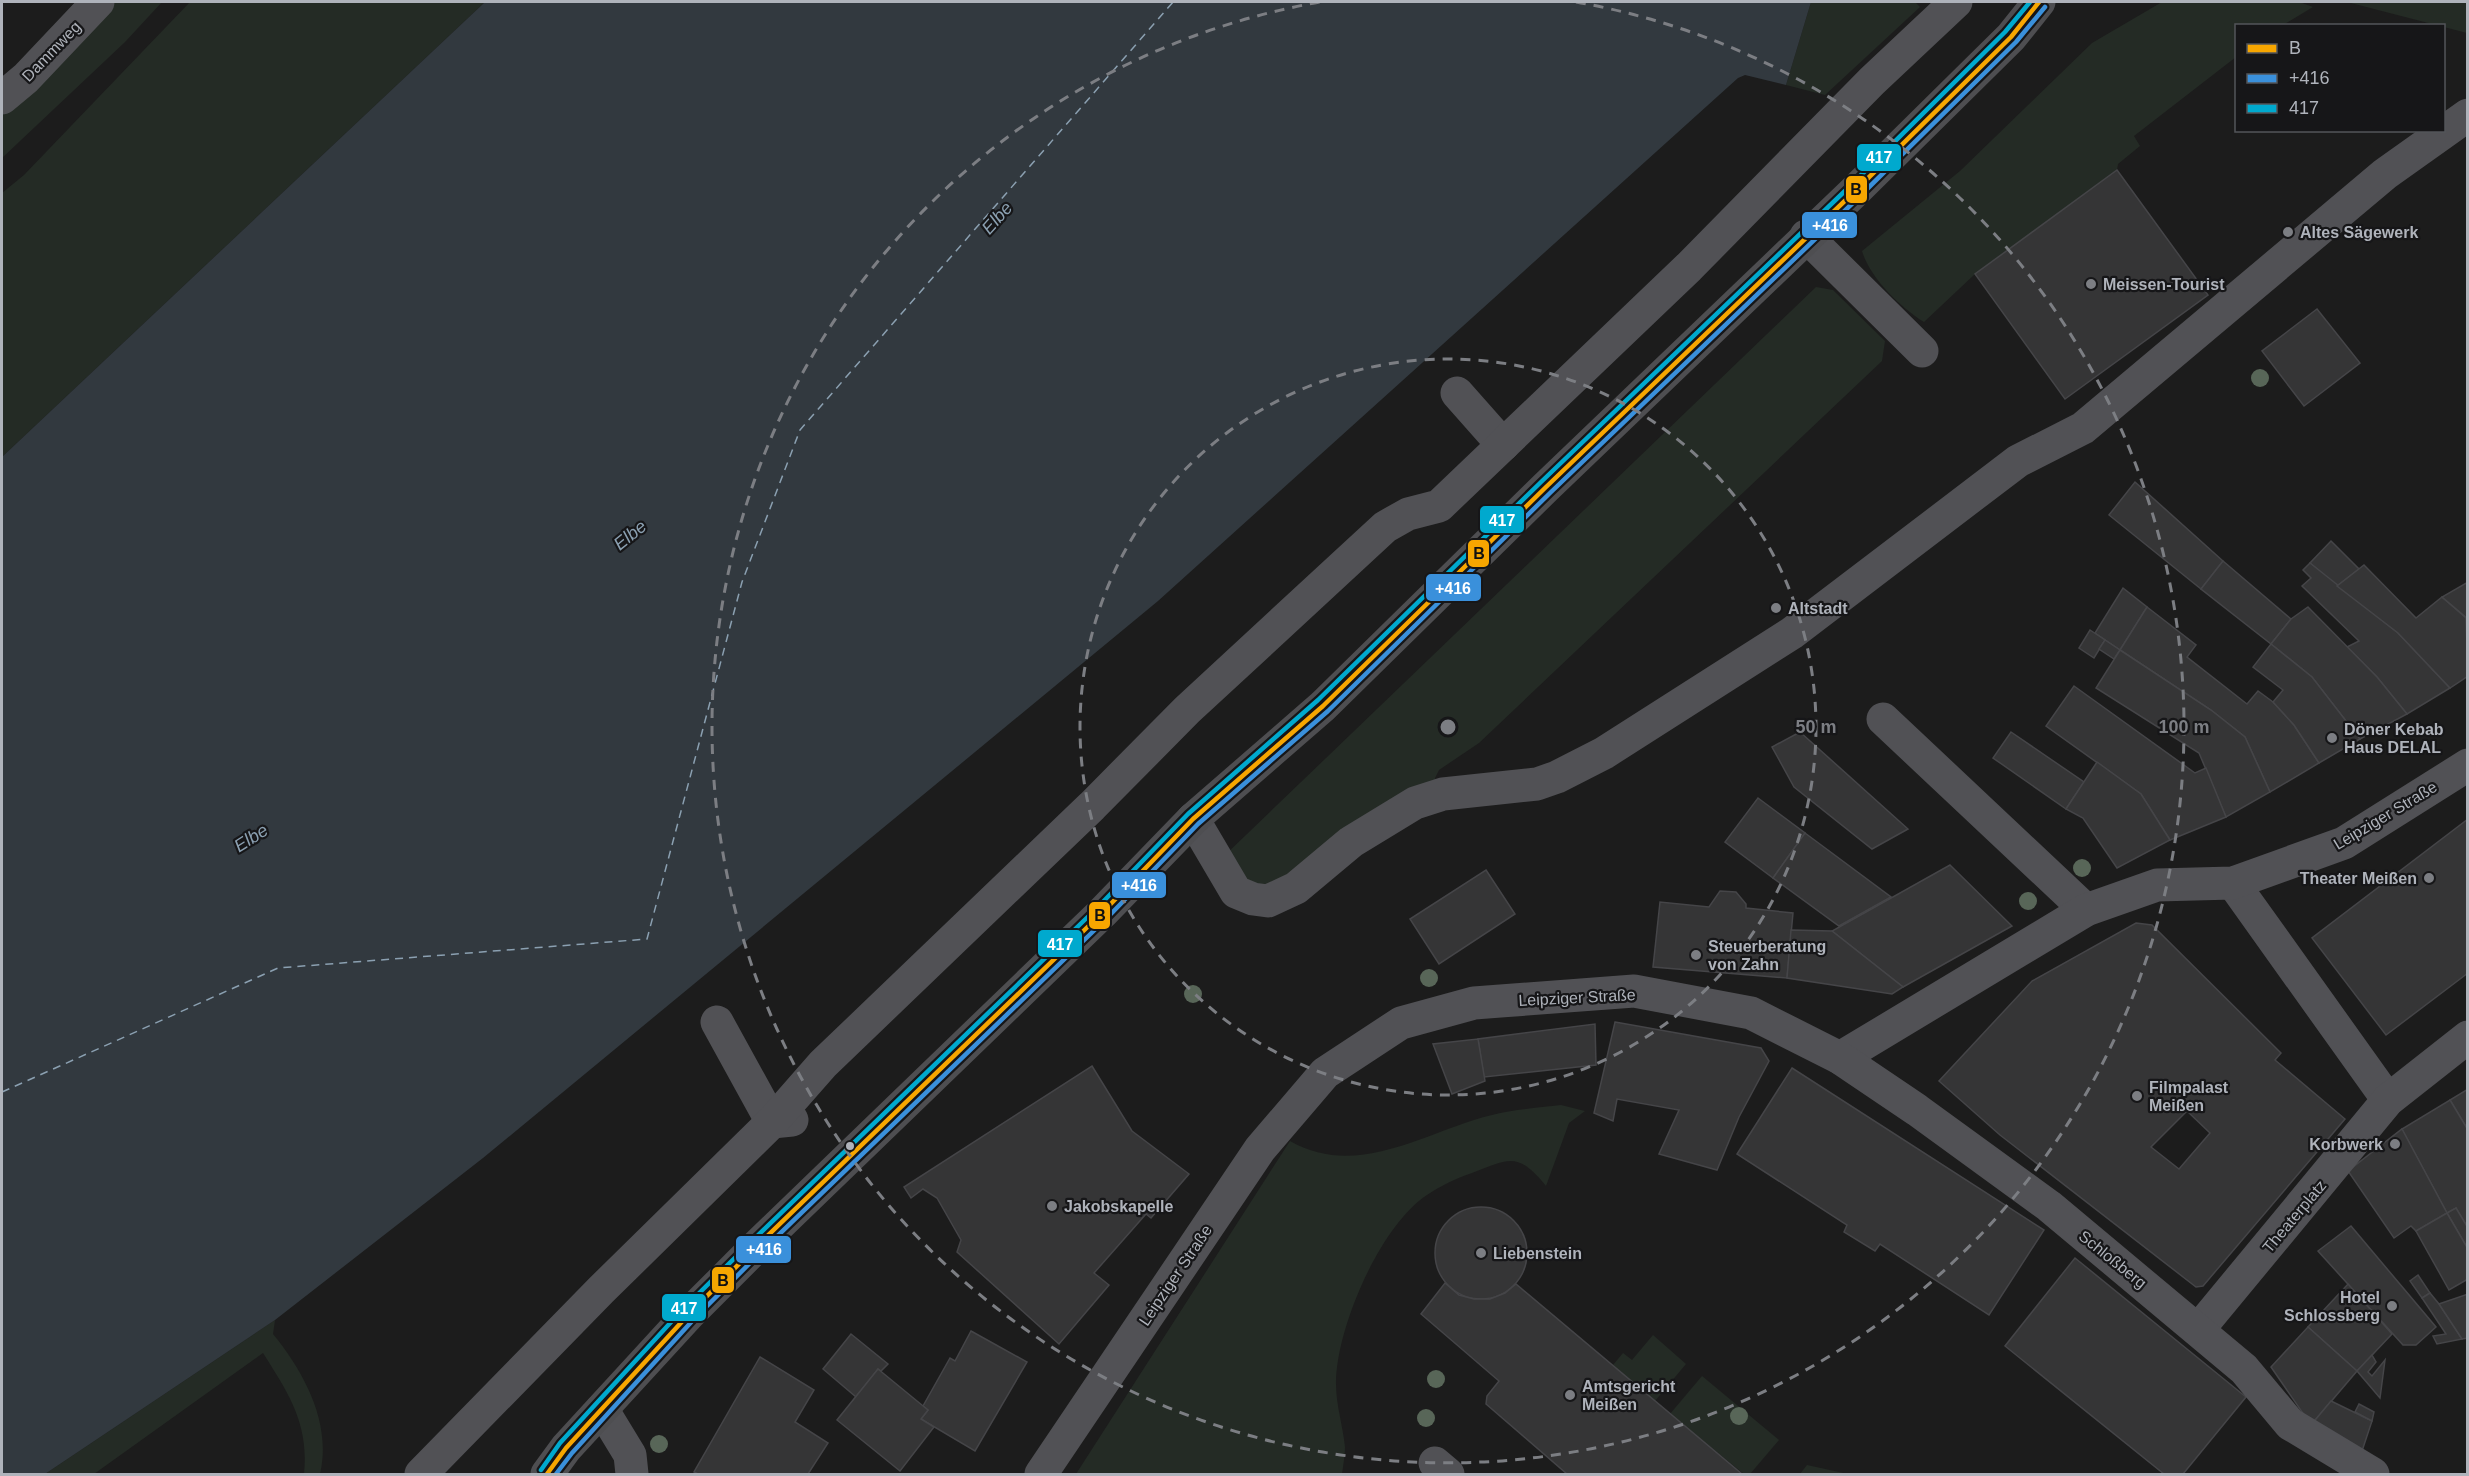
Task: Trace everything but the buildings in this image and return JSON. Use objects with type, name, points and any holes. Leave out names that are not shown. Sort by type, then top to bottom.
[{"type":"main road","points":[[547,1474],[602,1409],[689,1314],[757,1246],[1102,913],[1192,819],[1323,706],[2011,37],[2039,2]]},
{"type":"street","name":"Dammweg","points":[[2,98],[26,78],[98,2]]},
{"type":"street","points":[[422,1474],[601,1290],[786,1121],[823,1064],[1092,806],[1213,686],[1385,526],[1408,514],[1439,506],[1689,267],[1872,81],[1956,2]]},
{"type":"street","points":[[2445,131],[2468,115]]},
{"type":"street","points":[[1192,819],[1236,892],[1253,899],[1268,901],[1296,888],[1351,842],[1415,802],[1443,794],[1537,784],[1557,777],[1604,753],[1792,633],[2018,461],[2084,428],[2385,174],[2444,132]]},
{"type":"street","points":[[1806,236],[1922,351]]},
{"type":"street","points":[[1457,393],[1503,445]]},
{"type":"street","points":[[1884,719],[2086,910]]},
{"type":"street","name":"Leipziger Straße","points":[[1041,1474],[1260,1149],[1325,1073],[1401,1023],[1474,1003],[1634,991],[1751,1013],[1840,1058],[2086,910],[2157,885],[2233,883],[2344,843],[2468,765]]},
{"type":"street","points":[[2233,883],[2388,1100]]},
{"type":"street","points":[[717,1022],[786,1121]]},
{"type":"street","name":"Theaterplatz","points":[[2198,1330],[2388,1100],[2468,1036]]},
{"type":"street","name":"Schloßberg","points":[[1840,1058],[1917,1110],[2049,1206],[2244,1369],[2290,1424],[2373,1474]]},
{"type":"street","points":[[602,1409],[630,1455],[632,1474]]},
{"type":"shaded area","points":[[110,2],[162,2],[125,42],[2,158],[2,109]]},
{"type":"shaded area","points":[[190,2],[485,2],[2,457],[2,193],[24,175]]},
{"type":"shaded area","points":[[1811,2],[1915,2],[1920,7],[1825,95],[1786,85]]},
{"type":"shaded area","points":[[2162,2],[2299,2],[2313,7],[2285,24],[2235,24],[2235,58],[2134,136],[2140,146],[2118,164],[2117,170],[1975,274],[1924,322],[1887,291],[1872,271],[1862,251],[1960,171],[2092,43]]},
{"type":"shaded area","points":[[2347,2],[2467,2],[2467,33],[2445,27],[2445,24],[2432,24]]},
{"type":"shaded area","points":[[1816,287],[1833,290],[1885,341],[1882,361],[1479,743],[1439,770],[1435,778],[1443,794],[1268,901],[1222,858]]},
{"type":"shaded area","points":[[1561,1105],[1585,1111],[1569,1123],[1546,1186],[1528,1168],[1513,1161],[1496,1164],[1460,1177],[1427,1195],[1410,1210],[1393,1230],[1378,1254],[1352,1308],[1338,1361],[1336,1392],[1345,1447],[1342,1474],[1076,1474],[1290,1141],[1315,1152],[1341,1156],[1366,1154],[1392,1149],[1492,1115]]},
{"type":"shaded area","points":[[275,1320],[273,1334],[305,1382],[319,1417],[323,1455],[320,1474],[304,1474],[303,1440],[295,1410],[263,1353],[94,1474],[45,1474]]},
{"type":"shaded area","points":[[1653,1335],[1686,1364],[1655,1401],[1613,1365],[1623,1353],[1632,1360]]},
{"type":"shaded area","points":[[1702,1376],[1779,1440],[1750,1474],[1744,1474],[1670,1414]]},
{"type":"shaded area","points":[[1807,1465],[1848,1474],[1800,1474]]},
{"type":"water","name":"Elbe","points":[[485,2],[1811,2],[1786,85],[1745,75],[1738,78],[1158,601],[483,1158],[275,1320],[45,1474],[2,1474],[2,457]]},
{"type":"ferry route","points":[[2,1092],[278,968],[647,939],[742,582],[800,430],[1173,2]]},
{"type":"transit line","name":"417","points":[[541,1470],[560,1443],[683,1309],[1097,908],[1188,814],[1318,700],[1540,483],[1847,189],[2005,32],[2030,2]]},
{"type":"transit line","name":"B","points":[[547,1474],[566,1448],[689,1314],[757,1246],[1102,913],[1193,819],[1323,706],[1545,488],[1852,194],[2011,37],[2039,2]]},
{"type":"transit line","name":"+416","points":[[556,1474],[572,1453],[694,1319],[762,1251],[1107,918],[1198,824],[1328,711],[1550,493],[1857,199],[2016,42],[2045,7]]},
{"type":"place","name":"Altes Sägewerk","points":[[2288,232]]},
{"type":"place","name":"Meissen-Tourist","points":[[2091,284]]},
{"type":"place","name":"Altstadt","points":[[1776,608]]},
{"type":"place","name":"Döner Kebab Haus DELAL","points":[[2332,738]]},
{"type":"place","name":"Theater Meißen","points":[[2429,878]]},
{"type":"place","name":"Steuerberatung von Zahn","points":[[1696,955]]},
{"type":"place","name":"Filmpalast Meißen","points":[[2137,1096]]},
{"type":"place","name":"Korbwerk","points":[[2395,1144]]},
{"type":"place","name":"Jakobskapelle","points":[[1052,1206]]},
{"type":"place","name":"Liebenstein","points":[[1481,1253]]},
{"type":"place","name":"Hotel Schlossberg","points":[[2392,1306]]},
{"type":"place","name":"Amtsgericht Meißen","points":[[1570,1395]]}]
